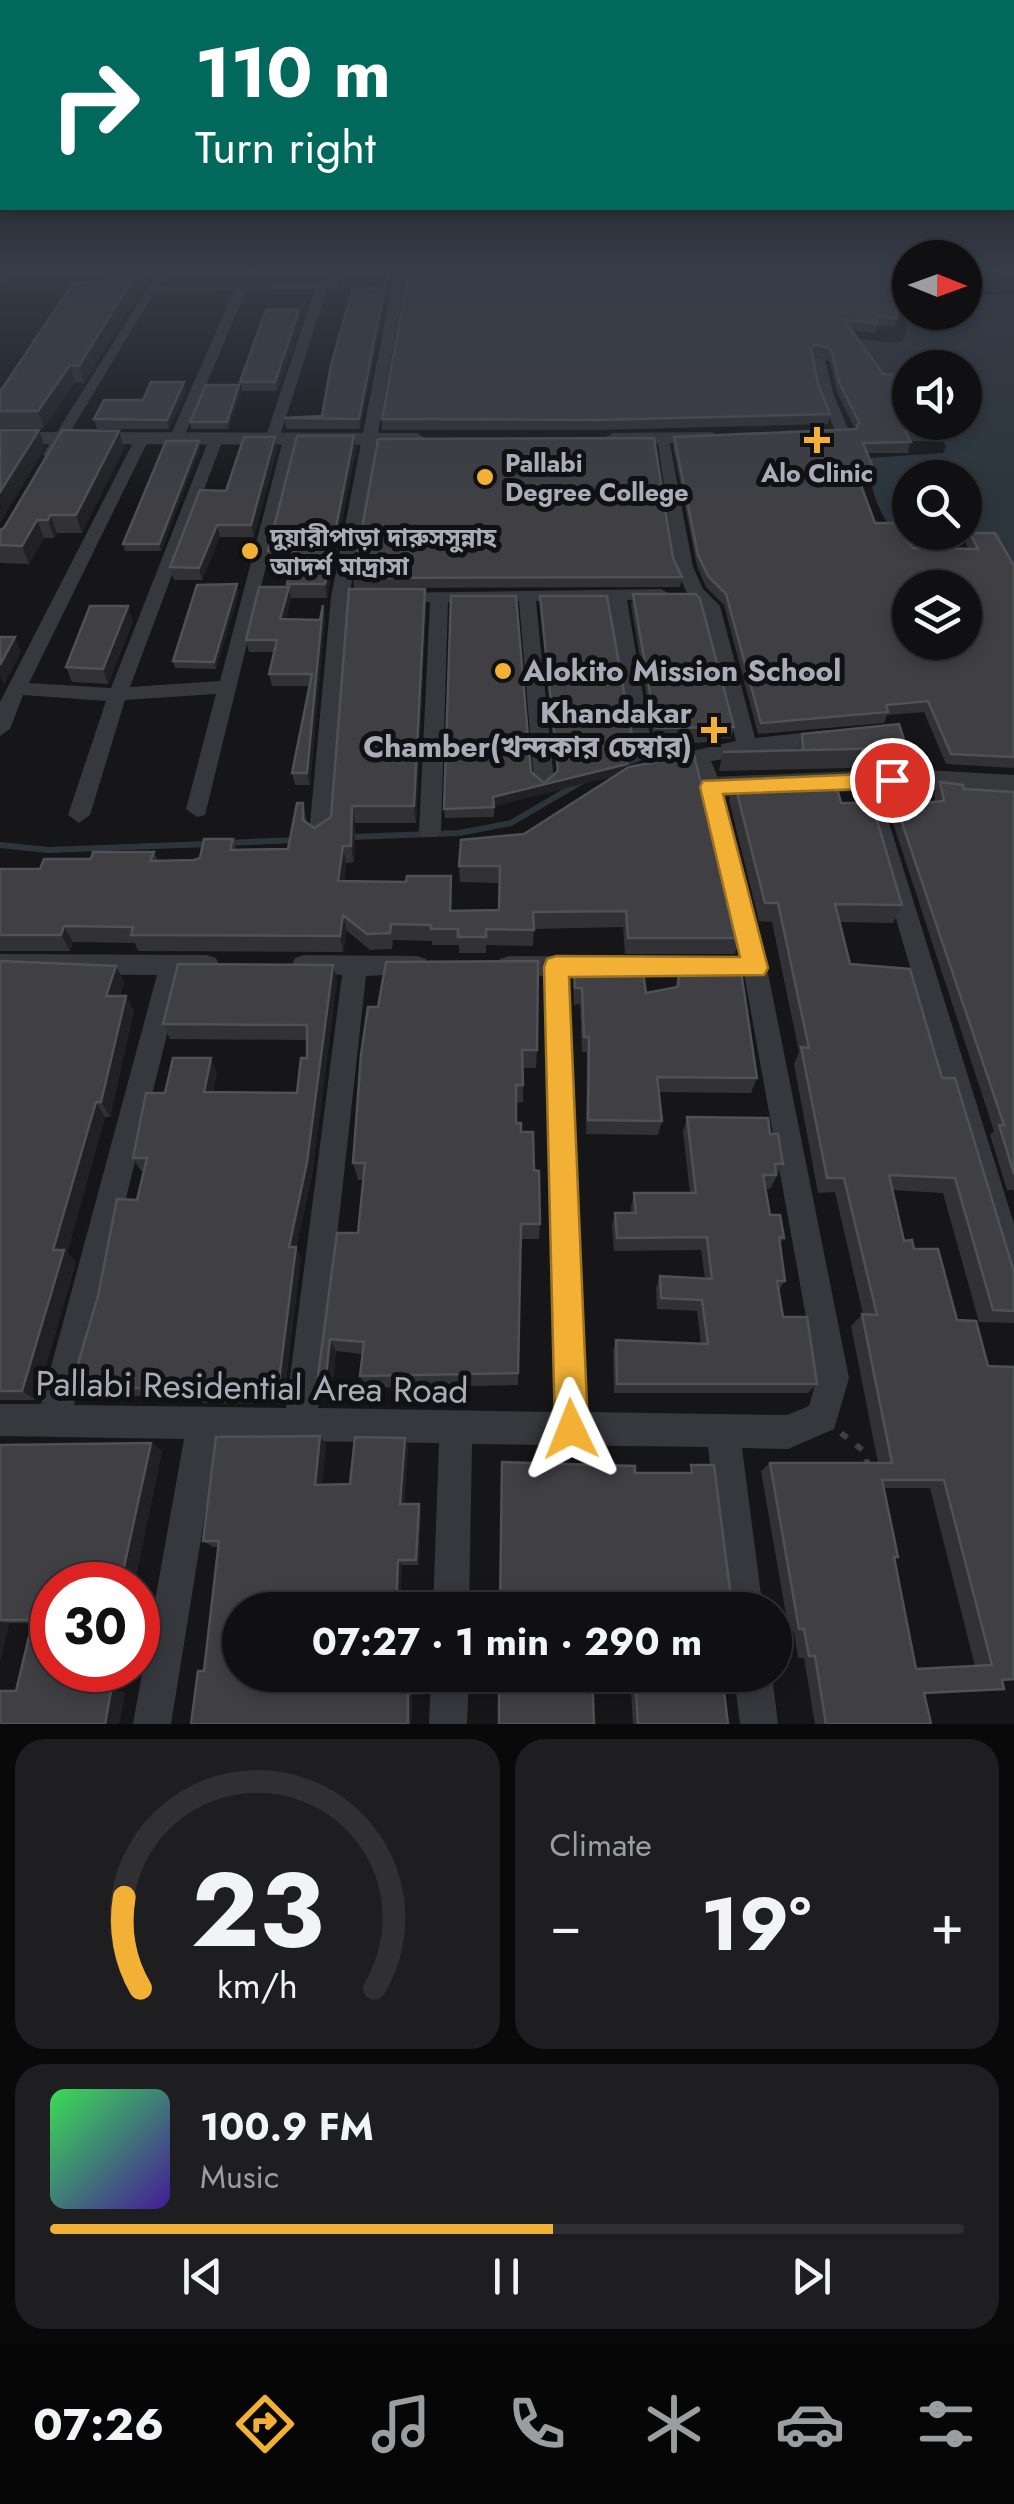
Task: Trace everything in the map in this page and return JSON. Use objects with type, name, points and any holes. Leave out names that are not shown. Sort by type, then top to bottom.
[{"type":"street","points":[[42,468],[110,349]]},
{"type":"street","points":[[176,439],[215,349]]},
{"type":"street","points":[[197,809],[305,349]]},
{"type":"street","points":[[320,834],[340,598],[366,440],[377,412],[387,349]]},
{"type":"street","points":[[814,434],[843,433],[818,360]]},
{"type":"street","points":[[595,440],[736,437]]},
{"type":"street","points":[[0,438],[432,439]]},
{"type":"street","points":[[0,729],[16,688],[142,438]]},
{"type":"street","points":[[79,815],[118,694],[216,439]]},
{"type":"street","points":[[662,439],[684,567],[693,587],[712,606],[720,652],[747,746]]},
{"type":"street","points":[[618,595],[641,742]]},
{"type":"street","points":[[380,597],[702,596]]},
{"type":"street","points":[[340,598],[360,597]]},
{"type":"street","points":[[430,831],[439,597]]},
{"type":"street","points":[[527,597],[544,781]]},
{"type":"street","points":[[16,688],[118,694],[228,687]]},
{"type":"street","points":[[822,1417],[833,1378],[755,968],[711,787],[699,756],[747,746],[846,736]]},
{"type":"street","points":[[711,787],[866,781],[1014,785]]},
{"type":"street","points":[[866,781],[1014,1274]]},
{"type":"street","points":[[0,964],[227,965]]},
{"type":"street","points":[[53,1421],[172,965]]},
{"type":"street","points":[[282,965],[446,966]]},
{"type":"street","points":[[300,1425],[355,966]]},
{"type":"street","points":[[483,966],[755,968]]},
{"type":"street","points":[[556,967],[571,1429]]},
{"type":"street","name":"Pallabi Residential Area Road","points":[[0,1420],[788,1432],[822,1417]]},
{"type":"street","points":[[152,1724],[203,1424]]},
{"type":"street","points":[[451,1592],[456,1427]]},
{"type":"street","points":[[723,1431],[743,1592]]},
{"type":"street","points":[[448,1724],[449,1692]]},
{"type":"street","points":[[755,1692],[759,1724]]},
{"type":"path","points":[[822,1417],[865,1452],[868,1470]]},
{"type":"shaded area","points":[[810,349],[1014,349],[1014,575],[996,542],[982,542],[982,460],[892,460],[892,528],[876,500],[870,471],[869,458],[943,453],[946,447],[943,440],[982,440],[982,350],[892,350],[892,379],[804,354]]},
{"type":"building","points":[[28,349],[89,349],[79,366],[70,365],[38,411],[0,411],[2,389]]},
{"type":"building","points":[[252,349],[286,349],[275,382],[240,382]]},
{"type":"building","points":[[335,349],[372,349],[359,419],[284,418],[322,416]]},
{"type":"building","points":[[395,349],[811,349],[818,384],[830,414],[596,420],[382,419]]},
{"type":"building","points":[[831,349],[865,349],[883,374],[892,375],[892,440],[911,442],[863,443],[872,465],[862,467],[864,473],[856,472],[875,523],[892,523],[892,550],[982,550],[982,533],[995,533],[1014,566],[1014,757],[951,754],[928,701],[886,705],[888,712],[761,723],[726,594],[708,576],[698,555],[674,437],[856,429],[859,422],[839,382]]},
{"type":"building","points":[[151,382],[184,382],[167,420],[94,419],[104,400],[143,400]]},
{"type":"building","points":[[206,385],[239,385],[227,422],[190,422]]},
{"type":"building","points":[[0,430],[39,430],[0,492]]},
{"type":"building","points":[[62,430],[119,431],[76,515],[50,515],[48,520],[37,520],[22,546],[0,545],[0,530]]},
{"type":"building","points":[[297,436],[354,436],[325,584],[287,584],[296,551],[268,551]]},
{"type":"building","points":[[244,437],[275,437],[251,525],[217,525],[199,568],[170,567],[200,490],[226,491]]},
{"type":"building","points":[[654,438],[673,558],[682,577],[353,578],[378,439]]},
{"type":"building","points":[[166,441],[199,441],[159,544],[123,544]]},
{"type":"building","points":[[237,584],[214,662],[173,661],[197,585]]},
{"type":"building","points":[[259,587],[289,587],[280,619],[320,620],[323,605],[307,773],[292,773],[312,674],[269,674],[277,640],[246,640]]},
{"type":"building","points":[[349,589],[425,589],[414,806],[352,806],[351,846],[343,846],[338,881],[406,882],[407,876],[451,876],[450,911],[499,910],[500,866],[459,866],[461,840],[524,834],[629,767],[694,755],[740,938],[628,938],[626,911],[533,912],[534,930],[486,929],[486,937],[458,937],[458,929],[431,929],[431,925],[391,924],[390,933],[367,934],[343,915],[340,936],[131,935],[133,927],[64,926],[61,935],[0,935],[0,869],[40,869],[44,859],[91,859],[93,852],[154,852],[150,861],[194,860],[200,858],[204,839],[233,839],[230,850],[288,849],[297,803],[303,803],[303,820],[314,828],[331,817]]},
{"type":"building","points":[[633,594],[696,594],[700,599],[734,727],[656,728]]},
{"type":"building","points":[[451,596],[516,596],[531,772],[544,783],[558,771],[540,596],[607,596],[632,737],[623,737],[627,764],[493,797],[494,807],[444,809]]},
{"type":"building","points":[[90,606],[128,606],[103,669],[66,667]]},
{"type":"building","points":[[0,637],[15,637],[0,665]]},
{"type":"building","points":[[899,724],[906,746],[855,749],[723,752],[803,750],[802,734]]},
{"type":"building","points":[[834,777],[841,803],[872,803],[902,905],[835,904],[850,964],[910,969],[942,1078],[955,1078],[1014,1272],[1014,1311],[993,1310],[955,1178],[889,1175],[904,1241],[912,1240],[914,1249],[938,1249],[957,1320],[976,1321],[988,1366],[1014,1367],[1014,1679],[1002,1680],[1004,1689],[924,1693],[931,1724],[826,1724],[815,1656],[809,1656],[804,1629],[799,1629],[770,1463],[892,1463],[862,1314],[877,1315],[844,1178],[827,1178],[801,1047],[809,1048],[778,903],[765,903],[734,781]],"holes":[[[882,1480],[944,1480],[992,1665],[916,1669]]]},
{"type":"building","points":[[940,782],[963,785],[964,789],[1014,792],[1014,1174],[999,1125],[1004,1125],[896,805],[944,801]]},
{"type":"building","points":[[0,961],[116,966],[106,996],[126,996],[101,1102],[96,1102],[53,1250],[64,1250],[22,1391],[0,1391]]},
{"type":"building","points":[[538,961],[537,1050],[522,1050],[523,1085],[516,1085],[516,1123],[521,1123],[521,1132],[533,1132],[534,1170],[539,1171],[540,1224],[521,1224],[518,1373],[360,1376],[364,1342],[330,1339],[326,1376],[318,1376],[337,1233],[358,1233],[365,1163],[353,1163],[361,1055],[368,1007],[378,1007],[386,962]]},
{"type":"building","points":[[178,964],[333,965],[307,1162],[289,1247],[296,1247],[277,1396],[192,1395],[193,1389],[71,1387],[98,1296],[117,1199],[137,1200],[147,1158],[133,1158],[146,1093],[165,1093],[173,1058],[211,1058],[204,1092],[297,1093],[301,1058],[307,1058],[307,1025],[163,1024]]},
{"type":"building","points":[[574,964],[642,965],[646,993],[678,987],[680,965],[740,965],[757,1078],[657,1077],[662,1121],[588,1120],[589,1037],[584,1037],[582,988],[575,988]]},
{"type":"building","points":[[687,1117],[768,1118],[770,1134],[778,1134],[783,1164],[775,1164],[776,1175],[763,1175],[770,1215],[780,1215],[784,1238],[779,1237],[785,1281],[777,1281],[783,1317],[807,1317],[817,1384],[617,1384],[616,1340],[708,1344],[702,1300],[661,1298],[660,1276],[712,1279],[707,1237],[617,1238],[615,1213],[636,1213],[634,1193],[696,1193]]},
{"type":"building","points":[[320,1436],[315,1485],[350,1484],[355,1437],[405,1438],[400,1504],[419,1504],[416,1560],[398,1560],[397,1592],[222,1592],[222,1692],[422,1692],[408,1693],[408,1724],[191,1724],[198,1671],[204,1671],[219,1541],[203,1541],[216,1437]]},
{"type":"building","points":[[151,1443],[125,1562],[30,1562],[30,1620],[0,1620],[0,1445]]},
{"type":"building","points":[[502,1462],[635,1466],[635,1473],[692,1473],[691,1465],[714,1465],[730,1592],[500,1592]]},
{"type":"building","points":[[30,1633],[30,1692],[111,1692],[105,1724],[0,1724],[0,1691],[16,1691]]},
{"type":"building","points":[[499,1692],[593,1692],[594,1724],[499,1724]]},
{"type":"building","points":[[636,1692],[724,1692],[728,1724],[638,1724]]},
{"type":"waterway","points":[[619,764],[635,760],[665,743],[717,738]]},
{"type":"waterway","points":[[351,837],[459,833],[511,823],[581,782]]},
{"type":"waterway","points":[[226,843],[298,840]]},
{"type":"waterway","points":[[0,845],[48,850],[208,844]]},
{"type":"place","name":"Alo Clinic","points":[[817,440]]},
{"type":"place","name":"Pallabi Degree College","points":[[485,477]]},
{"type":"place","name":"দুয়ারীপাড়া দারুসসুন্নাহ আদর্শ মাদ্রাসা","points":[[250,551]]},
{"type":"place","name":"Alokito Mission School","points":[[503,671]]},
{"type":"place","name":"Khandakar Chamber(খন্দকার চেম্বার)","points":[[714,730]]},
{"type":"route","points":[[571,1429],[556,967],[755,968],[711,787],[892,780]]}]
